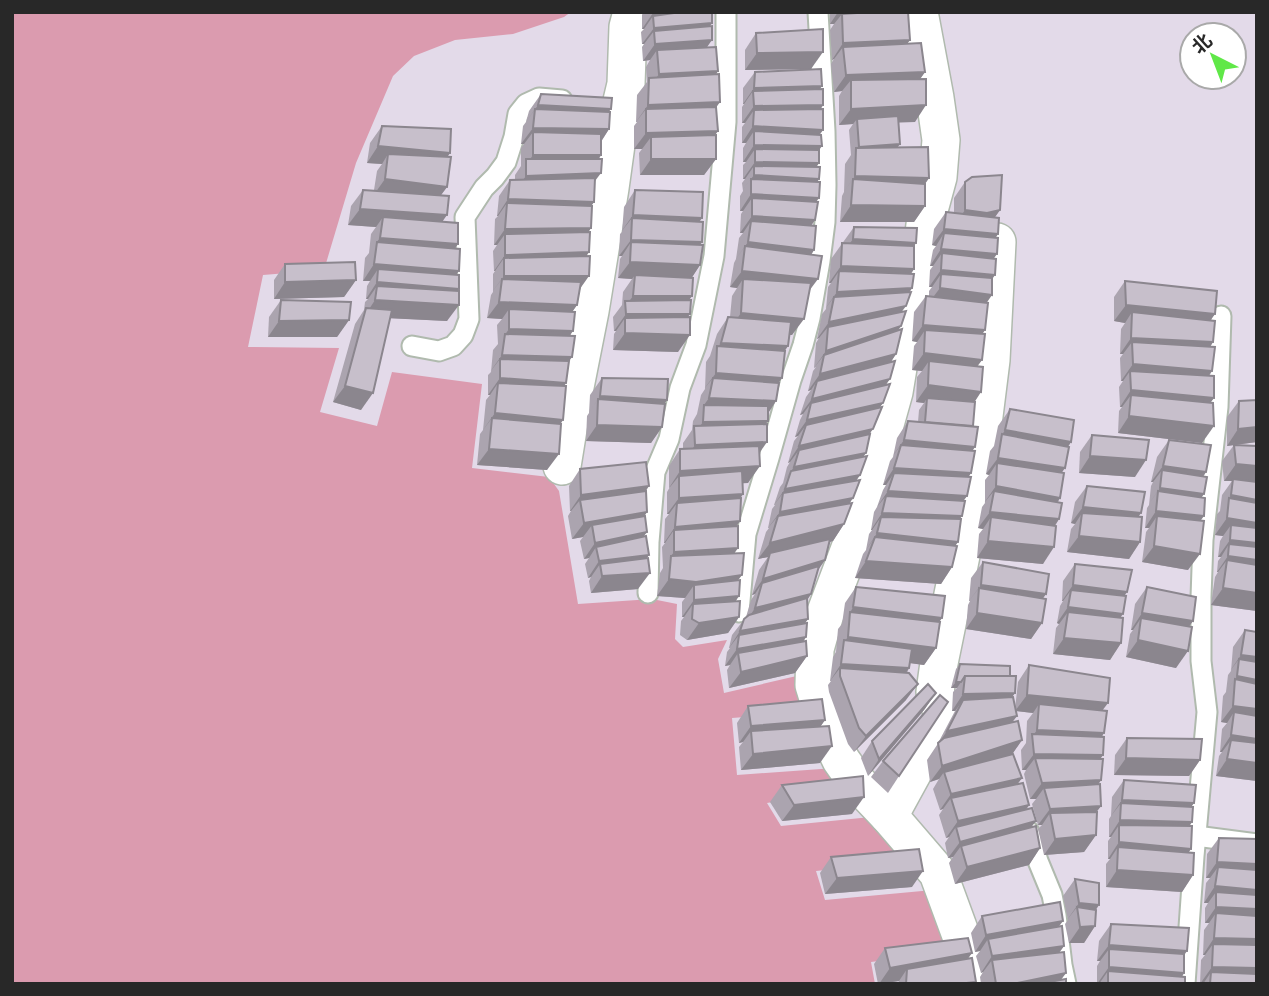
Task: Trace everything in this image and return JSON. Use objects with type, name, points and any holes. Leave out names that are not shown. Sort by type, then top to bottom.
[{"type":"street","points":[[562,466],[610,188],[602,102],[627,66],[628,27],[632,12]]},
{"type":"street","points":[[919,12],[941,140],[938,177],[925,225],[894,392],[852,543],[815,649],[814,685],[830,737],[841,760],[855,780],[890,816],[938,873],[963,941],[973,984]]},
{"type":"street","points":[[890,816],[942,719],[935,692],[968,521],[986,398],[991,360],[997,242]]},
{"type":"lane","points":[[648,593],[655,472],[668,439],[680,388],[696,345],[714,256],[726,122],[726,12]]},
{"type":"lane","points":[[739,612],[746,534],[803,345],[820,261],[826,185],[818,12]]},
{"type":"lane","points":[[412,346],[439,351],[453,346],[463,335],[469,319],[465,217],[506,162],[518,114],[526,104],[539,98],[602,102]]},
{"type":"lane","points":[[1185,984],[1207,712],[1201,661],[1203,540],[1221,453],[1218,407],[1221,316]]},
{"type":"lane","points":[[1023,810],[1038,861],[1052,895],[1066,984]]},
{"type":"lane","points":[[1196,836],[1257,844]]},
{"type":"shaded area","points":[[12,12],[571,12],[564,17],[513,34],[455,40],[414,56],[393,76],[356,163],[324,270],[263,275],[248,347],[339,348],[320,412],[377,426],[392,372],[482,384],[472,468],[549,477],[559,491],[578,604],[652,599],[677,604],[675,639],[683,647],[727,640],[718,659],[724,693],[801,675],[811,712],[732,718],[737,775],[835,768],[853,788],[767,803],[781,826],[871,817],[910,861],[816,871],[825,900],[933,890],[959,950],[871,962],[875,984],[12,984]]},
{"type":"building","points":[[712,12],[712,23],[654,28],[653,16]]},
{"type":"building","points":[[908,12],[910,40],[843,43],[842,14]]},
{"type":"building","points":[[712,26],[712,40],[655,44],[654,31]]},
{"type":"building","points":[[823,29],[823,52],[757,53],[756,33]]},
{"type":"building","points":[[921,43],[925,72],[846,75],[843,47]]},
{"type":"building","points":[[716,47],[718,71],[659,74],[657,50]]},
{"type":"building","points":[[821,69],[822,86],[754,88],[755,72]]},
{"type":"building","points":[[719,74],[720,102],[648,105],[649,78]]},
{"type":"building","points":[[926,79],[926,105],[851,109],[851,80]]},
{"type":"building","points":[[823,89],[823,105],[754,106],[753,91]]},
{"type":"building","points":[[541,94],[612,98],[611,109],[538,105]]},
{"type":"building","points":[[716,107],[718,131],[646,133],[646,109]]},
{"type":"building","points":[[535,109],[610,112],[609,129],[533,128]]},
{"type":"building","points":[[823,109],[823,130],[753,126],[754,110]]},
{"type":"building","points":[[898,116],[900,144],[859,147],[857,119]]},
{"type":"building","points":[[382,126],[451,129],[450,153],[378,146]]},
{"type":"building","points":[[754,131],[821,135],[822,146],[754,145]]},
{"type":"building","points":[[533,132],[601,134],[601,155],[533,155]]},
{"type":"building","points":[[716,135],[716,159],[651,159],[651,137]]},
{"type":"building","points":[[928,147],[929,178],[855,176],[856,148]]},
{"type":"building","points":[[755,149],[819,150],[819,163],[755,162]]},
{"type":"building","points":[[388,154],[451,157],[447,187],[385,179]]},
{"type":"building","points":[[526,159],[602,159],[601,173],[526,176]]},
{"type":"building","points":[[754,166],[820,167],[819,179],[754,175]]},
{"type":"building","points":[[1002,175],[1000,210],[987,213],[965,210],[965,182],[972,177]]},
{"type":"building","points":[[595,178],[594,202],[508,199],[510,180]]},
{"type":"building","points":[[751,179],[820,182],[819,198],[751,194]]},
{"type":"building","points":[[853,179],[925,184],[925,206],[851,205]]},
{"type":"building","points":[[363,190],[449,196],[447,215],[360,209]]},
{"type":"building","points":[[635,190],[703,192],[702,218],[633,215]]},
{"type":"building","points":[[752,198],[818,202],[815,220],[752,216]]},
{"type":"building","points":[[507,203],[592,206],[591,228],[505,229]]},
{"type":"building","points":[[946,212],[999,218],[998,234],[944,229]]},
{"type":"building","points":[[383,217],[458,223],[458,244],[380,238]]},
{"type":"building","points":[[632,218],[703,222],[702,242],[631,240]]},
{"type":"building","points":[[751,221],[816,226],[814,250],[748,242]]},
{"type":"building","points":[[854,227],[917,228],[916,243],[853,239]]},
{"type":"building","points":[[590,232],[589,252],[505,255],[505,234]]},
{"type":"building","points":[[944,233],[998,238],[997,254],[941,249]]},
{"type":"building","points":[[377,242],[460,249],[459,271],[374,264]]},
{"type":"building","points":[[631,242],[703,245],[700,265],[630,262]]},
{"type":"building","points":[[842,243],[914,246],[914,269],[841,266]]},
{"type":"building","points":[[745,246],[822,256],[818,279],[742,271]]},
{"type":"building","points":[[942,253],[996,259],[995,275],[941,270]]},
{"type":"building","points":[[590,256],[589,276],[504,276],[504,258]]},
{"type":"building","points":[[355,262],[356,280],[285,282],[285,264]]},
{"type":"building","points":[[378,269],[459,275],[459,289],[377,282]]},
{"type":"building","points":[[839,271],[914,274],[912,288],[837,292]]},
{"type":"building","points":[[941,274],[992,278],[992,295],[940,288]]},
{"type":"building","points":[[635,275],[693,278],[692,296],[633,296]]},
{"type":"building","points":[[502,279],[581,282],[577,305],[499,302]]},
{"type":"building","points":[[743,279],[811,283],[804,319],[741,313]]},
{"type":"building","points":[[1125,281],[1217,291],[1215,314],[1126,305]]},
{"type":"building","points":[[377,286],[459,291],[459,305],[375,300]]},
{"type":"building","points":[[911,292],[906,306],[829,322],[834,297]]},
{"type":"building","points":[[926,296],[988,303],[985,330],[923,325]]},
{"type":"building","points":[[281,300],[351,302],[349,320],[279,321]]},
{"type":"building","points":[[691,300],[690,314],[626,314],[625,301]]},
{"type":"building","points":[[366,308],[392,310],[373,393],[345,386]]},
{"type":"building","points":[[509,309],[575,312],[573,331],[509,329]]},
{"type":"building","points":[[906,311],[901,326],[826,351],[828,327]]},
{"type":"building","points":[[1132,312],[1215,321],[1213,342],[1131,338]]},
{"type":"building","points":[[690,317],[690,335],[625,333],[625,318]]},
{"type":"building","points":[[728,317],[791,322],[788,346],[721,343]]},
{"type":"building","points":[[902,329],[896,354],[820,374],[824,355]]},
{"type":"building","points":[[925,330],[985,334],[982,360],[924,353]]},
{"type":"building","points":[[505,334],[575,336],[572,357],[502,355]]},
{"type":"building","points":[[1132,342],[1215,347],[1212,371],[1133,364]]},
{"type":"building","points":[[717,346],[785,351],[782,378],[716,373]]},
{"type":"building","points":[[500,359],[569,361],[566,383],[500,378]]},
{"type":"building","points":[[895,361],[890,379],[812,399],[817,381]]},
{"type":"building","points":[[929,361],[983,367],[981,392],[928,385]]},
{"type":"building","points":[[1130,371],[1214,376],[1214,398],[1131,390]]},
{"type":"building","points":[[602,378],[668,379],[667,400],[600,396]]},
{"type":"building","points":[[713,378],[779,383],[776,401],[709,398]]},
{"type":"building","points":[[498,383],[566,386],[563,420],[495,413]]},
{"type":"building","points":[[890,384],[883,403],[807,420],[811,403]]},
{"type":"building","points":[[1131,395],[1213,403],[1214,426],[1129,416]]},
{"type":"building","points":[[927,398],[975,402],[973,426],[925,422]]},
{"type":"building","points":[[598,399],[665,404],[662,427],[597,425]]},
{"type":"building","points":[[1257,400],[1257,427],[1238,429],[1239,401]]},
{"type":"building","points":[[704,405],[768,406],[768,421],[703,422]]},
{"type":"building","points":[[882,407],[873,429],[799,446],[806,425]]},
{"type":"building","points":[[1010,409],[1074,420],[1071,442],[1005,430]]},
{"type":"building","points":[[492,418],[561,424],[559,454],[489,449]]},
{"type":"building","points":[[908,421],[978,427],[975,447],[904,440]]},
{"type":"building","points":[[767,424],[767,442],[695,445],[694,426]]},
{"type":"building","points":[[870,434],[866,453],[794,467],[799,450]]},
{"type":"building","points":[[1002,434],[1069,447],[1065,468],[998,458]]},
{"type":"building","points":[[1092,435],[1149,440],[1146,460],[1090,456]]},
{"type":"building","points":[[1169,440],[1211,445],[1206,472],[1163,466]]},
{"type":"building","points":[[901,445],[975,451],[971,473],[894,468]]},
{"type":"building","points":[[1234,445],[1257,446],[1257,466],[1236,464]]},
{"type":"building","points":[[759,446],[760,466],[680,471],[680,449]]},
{"type":"building","points":[[867,456],[860,475],[785,489],[791,471]]},
{"type":"building","points":[[646,462],[649,486],[581,495],[580,469]]},
{"type":"building","points":[[997,463],[1064,473],[1060,498],[996,486]]},
{"type":"building","points":[[1162,470],[1207,477],[1204,494],[1160,488]]},
{"type":"building","points":[[742,471],[743,494],[679,498],[679,476]]},
{"type":"building","points":[[894,473],[971,477],[967,496],[888,491]]},
{"type":"building","points":[[1233,479],[1257,482],[1257,500],[1231,495]]},
{"type":"building","points":[[860,480],[853,498],[780,512],[783,493]]},
{"type":"building","points":[[1087,486],[1145,492],[1141,513],[1083,507]]},
{"type":"building","points":[[646,491],[647,512],[584,523],[580,500]]},
{"type":"building","points":[[994,491],[1062,503],[1059,519],[990,512]]},
{"type":"building","points":[[1158,491],[1205,498],[1204,516],[1156,511]]},
{"type":"building","points":[[886,496],[965,501],[962,516],[882,513]]},
{"type":"building","points":[[741,498],[740,521],[675,527],[677,503]]},
{"type":"building","points":[[1229,498],[1257,503],[1257,523],[1227,518]]},
{"type":"building","points":[[852,503],[844,524],[770,543],[778,516]]},
{"type":"building","points":[[1082,513],[1142,517],[1140,542],[1079,536]]},
{"type":"building","points":[[645,516],[647,532],[595,543],[592,525]]},
{"type":"building","points":[[1157,516],[1204,521],[1200,554],[1154,546]]},
{"type":"building","points":[[881,517],[961,519],[958,542],[877,533]]},
{"type":"building","points":[[991,517],[1056,526],[1054,547],[988,541]]},
{"type":"building","points":[[1231,525],[1257,528],[1257,543],[1230,540]]},
{"type":"building","points":[[738,526],[738,548],[674,552],[674,530]]},
{"type":"building","points":[[646,536],[649,555],[599,561],[596,547]]},
{"type":"building","points":[[875,537],[957,546],[952,567],[866,561]]},
{"type":"building","points":[[830,539],[825,560],[763,579],[770,553]]},
{"type":"building","points":[[1229,544],[1257,547],[1257,560],[1228,556]]},
{"type":"building","points":[[744,553],[742,575],[696,582],[669,579],[671,556]]},
{"type":"building","points":[[648,558],[650,573],[602,576],[600,564]]},
{"type":"building","points":[[1227,560],[1257,565],[1257,593],[1223,588]]},
{"type":"building","points":[[983,562],[1049,574],[1046,594],[981,585]]},
{"type":"building","points":[[1075,564],[1132,570],[1127,592],[1073,585]]},
{"type":"building","points":[[819,566],[811,594],[755,608],[762,583]]},
{"type":"building","points":[[740,580],[739,596],[694,600],[694,585]]},
{"type":"building","points":[[856,587],[945,596],[942,618],[853,607]]},
{"type":"building","points":[[1147,587],[1196,597],[1193,621],[1142,613]]},
{"type":"building","points":[[979,588],[1046,599],[1042,623],[977,613]]},
{"type":"building","points":[[1071,590],[1126,596],[1123,614],[1068,607]]},
{"type":"building","points":[[807,598],[808,619],[740,631],[744,619],[749,615]]},
{"type":"building","points":[[740,601],[739,617],[699,623],[692,619],[693,604]]},
{"type":"building","points":[[850,612],[940,622],[936,648],[848,637]]},
{"type":"building","points":[[1068,612],[1123,618],[1121,643],[1064,638]]},
{"type":"building","points":[[1141,618],[1192,627],[1188,651],[1138,640]]},
{"type":"building","points":[[807,623],[806,637],[737,649],[739,635]]},
{"type":"building","points":[[1245,630],[1257,632],[1257,657],[1241,655]]},
{"type":"building","points":[[844,640],[912,649],[909,668],[841,664]]},
{"type":"building","points":[[806,641],[807,656],[741,672],[738,653]]},
{"type":"building","points":[[1239,659],[1257,662],[1257,680],[1237,676]]},
{"type":"building","points":[[960,664],[1010,666],[1010,676],[965,676],[961,682],[956,682]]},
{"type":"building","points":[[1029,665],[1110,678],[1108,703],[1027,695]]},
{"type":"building","points":[[840,668],[909,673],[918,684],[866,736],[859,728],[840,676]]},
{"type":"building","points":[[965,676],[1016,676],[1015,693],[963,694]]},
{"type":"building","points":[[1235,679],[1257,684],[1257,709],[1233,706]]},
{"type":"building","points":[[928,684],[936,693],[879,759],[872,741]]},
{"type":"building","points":[[940,695],[948,702],[899,776],[883,761]]},
{"type":"building","points":[[1013,697],[1017,716],[947,731],[963,700]]},
{"type":"building","points":[[822,699],[825,720],[751,726],[748,706]]},
{"type":"building","points":[[1039,704],[1107,711],[1104,733],[1037,730]]},
{"type":"building","points":[[1234,712],[1257,716],[1257,739],[1231,735]]},
{"type":"building","points":[[1018,721],[1022,740],[942,766],[938,743],[944,738]]},
{"type":"building","points":[[829,726],[832,746],[753,754],[751,731]]},
{"type":"building","points":[[1032,734],[1104,737],[1103,755],[1034,754]]},
{"type":"building","points":[[1127,738],[1202,739],[1200,760],[1126,758]]},
{"type":"building","points":[[1231,740],[1257,743],[1257,763],[1227,759]]},
{"type":"building","points":[[1013,754],[1022,778],[951,794],[944,772]]},
{"type":"building","points":[[1035,758],[1103,759],[1101,780],[1042,783]]},
{"type":"building","points":[[863,776],[864,797],[794,805],[782,785]]},
{"type":"building","points":[[1124,780],[1196,785],[1194,803],[1122,800]]},
{"type":"building","points":[[1023,783],[1029,805],[958,821],[951,798]]},
{"type":"building","points":[[1100,784],[1101,806],[1050,809],[1044,788]]},
{"type":"building","points":[[1121,803],[1193,807],[1192,822],[1120,820]]},
{"type":"building","points":[[1032,808],[1036,821],[960,842],[956,827]]},
{"type":"building","points":[[1097,812],[1096,835],[1055,839],[1050,813]]},
{"type":"building","points":[[1119,825],[1192,826],[1191,849],[1119,842]]},
{"type":"building","points":[[1036,826],[1040,848],[967,867],[961,846]]},
{"type":"building","points":[[1219,838],[1257,839],[1257,864],[1217,862]]},
{"type":"building","points":[[1118,847],[1194,853],[1193,875],[1117,870]]},
{"type":"building","points":[[919,849],[923,871],[837,878],[831,857]]},
{"type":"building","points":[[1218,867],[1257,870],[1257,890],[1215,886]]},
{"type":"building","points":[[1075,879],[1099,883],[1099,905],[1079,903]]},
{"type":"building","points":[[1216,892],[1257,895],[1257,909],[1216,907]]},
{"type":"building","points":[[1060,902],[1063,921],[986,935],[982,916]]},
{"type":"building","points":[[1077,907],[1096,910],[1095,926],[1080,927]]},
{"type":"building","points":[[1216,913],[1257,916],[1257,939],[1214,938]]},
{"type":"building","points":[[1111,924],[1189,928],[1187,951],[1109,945]]},
{"type":"building","points":[[1062,926],[1064,946],[992,956],[988,939]]},
{"type":"building","points":[[968,938],[972,953],[890,968],[885,948]]},
{"type":"building","points":[[1213,944],[1257,945],[1257,968],[1212,967]]},
{"type":"building","points":[[1109,949],[1184,954],[1184,973],[1109,967]]},
{"type":"building","points":[[1064,952],[1066,973],[1013,984],[996,984],[992,960]]},
{"type":"building","points":[[972,958],[976,982],[906,984],[907,969]]},
{"type":"building","points":[[1108,971],[1185,977],[1185,984],[1108,984]]},
{"type":"building","points":[[1211,972],[1257,974],[1257,984],[1210,984]]},
{"type":"building","points":[[1066,979],[1066,984],[1038,984]]}]
